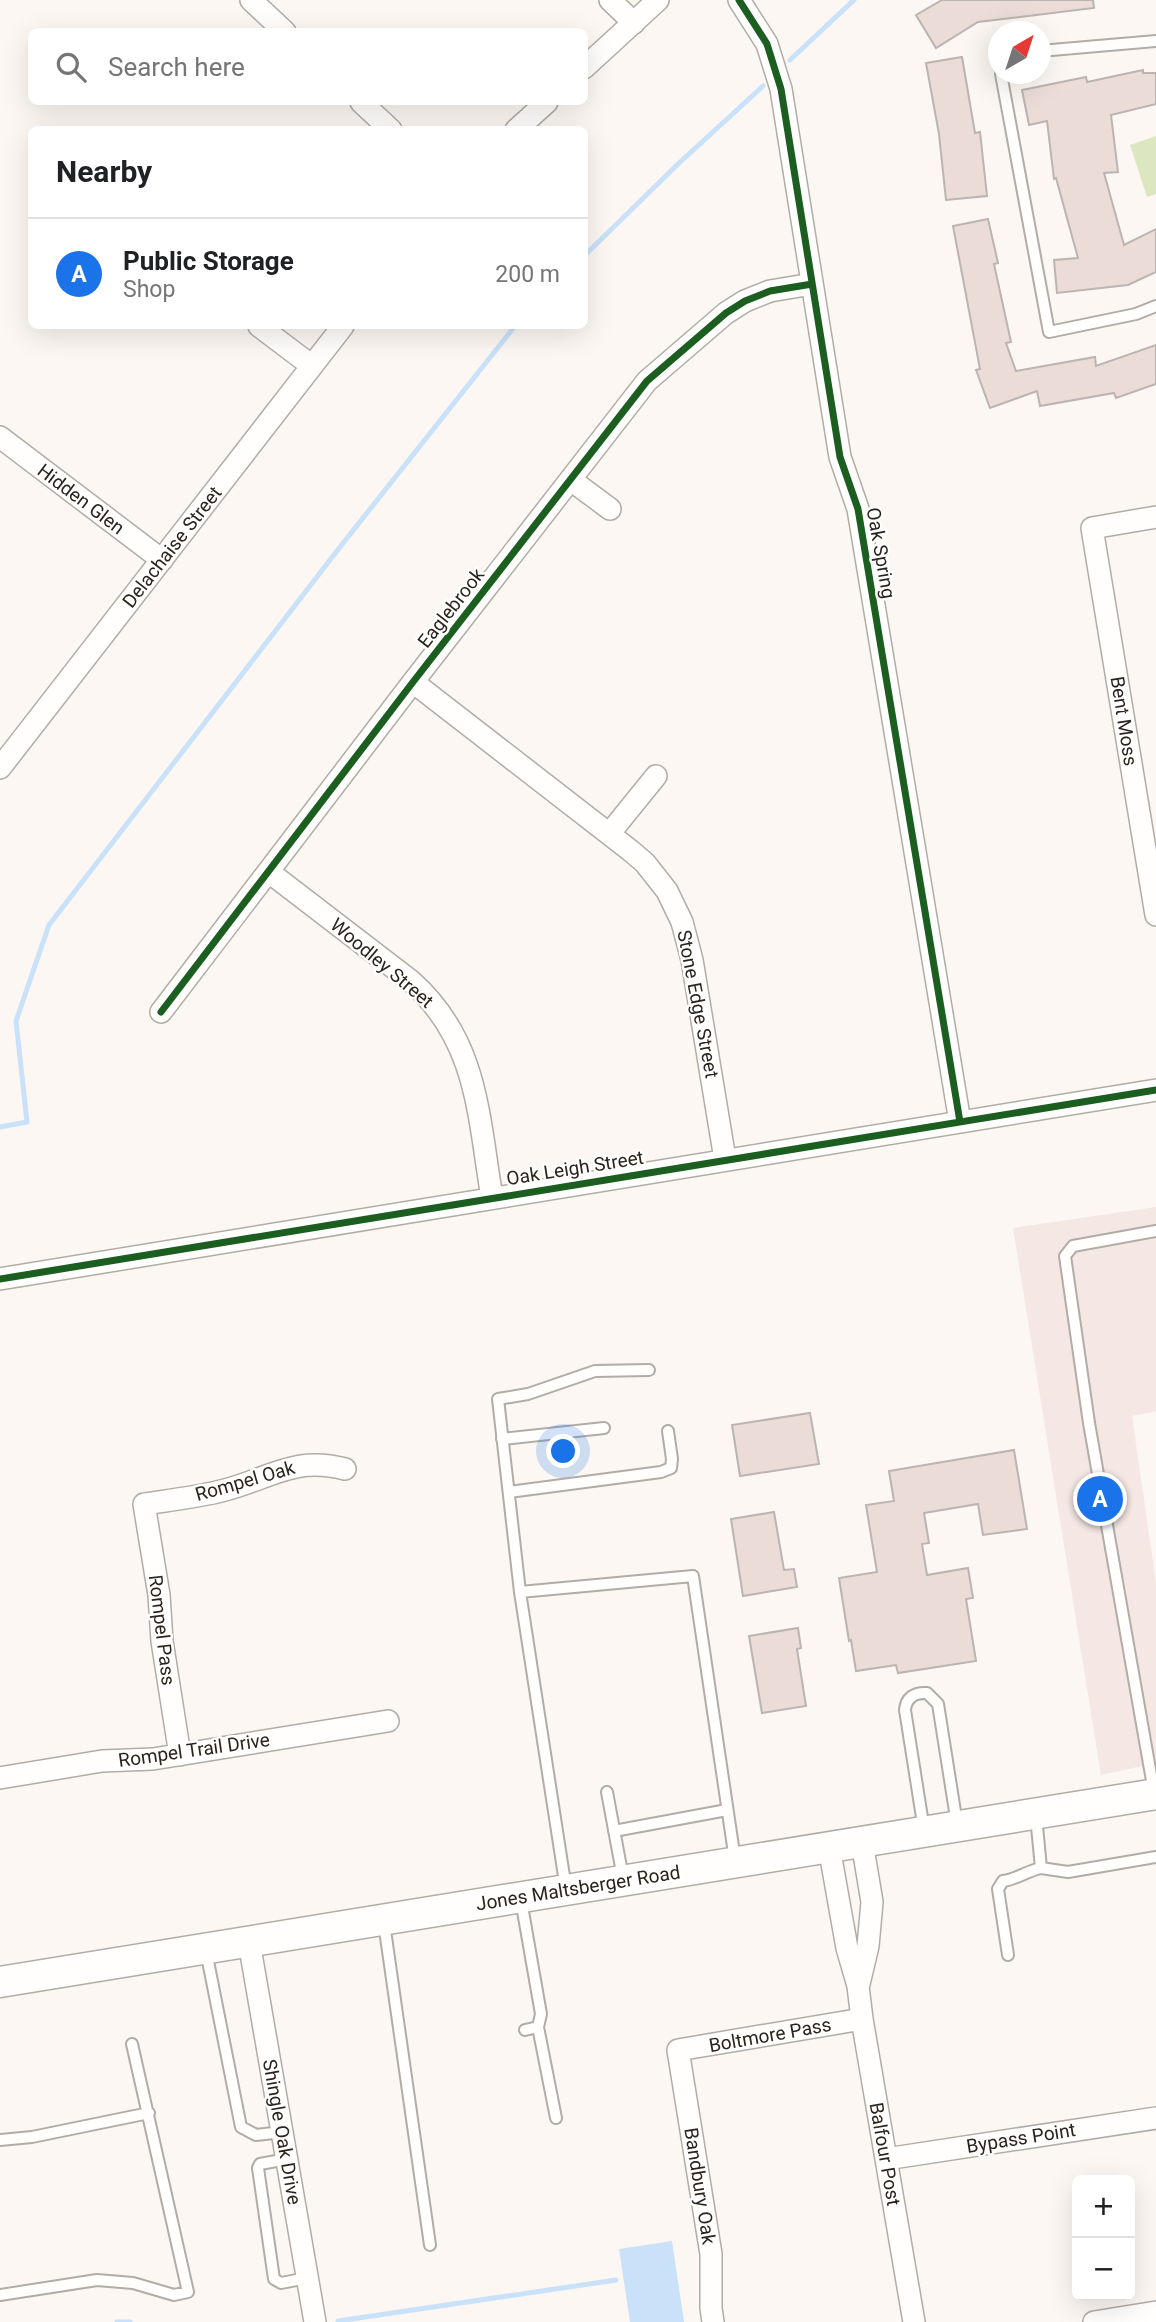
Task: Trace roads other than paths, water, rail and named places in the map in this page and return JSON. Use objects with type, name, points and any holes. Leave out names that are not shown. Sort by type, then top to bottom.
[{"type":"main road","name":"Jones Maltsberger Road","points":[[0,1982],[1155,1794]]},
{"type":"street","points":[[251,0],[281,28]]},
{"type":"street","points":[[610,0],[634,23]]},
{"type":"street","points":[[588,64],[658,0]]},
{"type":"street","name":"Oak Spring","points":[[739,0],[767,44],[781,89],[840,457],[858,509],[960,1122]]},
{"type":"street","points":[[364,105],[387,126]]},
{"type":"street","points":[[520,126],[544,105]]},
{"type":"street","name":"Eaglebrook","points":[[161,1012],[647,381],[726,313],[770,291],[812,284]]},
{"type":"street","points":[[263,329],[312,366]]},
{"type":"street","name":"Delachaise Street","points":[[4,753],[162,560],[342,329]]},
{"type":"street","name":"Hidden Glen","points":[[0,437],[162,560]]},
{"type":"street","points":[[571,480],[610,509]]},
{"type":"street","name":"Bent Moss","points":[[1156,517],[1092,528],[1156,915]]},
{"type":"street","name":"Stone Edge Street","points":[[413,682],[645,863],[671,898],[682,922],[692,960],[725,1159]]},
{"type":"street","points":[[609,834],[656,776]]},
{"type":"street","name":"Woodley Street","points":[[269,872],[411,981],[447,1022],[464,1055],[473,1088],[492,1198]]},
{"type":"street","name":"Oak Leigh Street","points":[[0,1279],[1156,1090]]},
{"type":"street","name":"Rompel Oak","points":[[144,1504],[227,1489],[299,1465],[331,1465],[345,1469]]},
{"type":"street","name":"Rompel Pass","points":[[144,1504],[180,1755]]},
{"type":"street","name":"Rompel Trail Drive","points":[[0,1778],[102,1761],[153,1759],[388,1721]]},
{"type":"street","name":"Balfour Post","points":[[858,1986],[868,1946],[872,1902],[862,1842]]},
{"type":"street","name":"Balfour Post","points":[[829,1847],[858,1986],[914,2322]]},
{"type":"street","name":"Shingle Oak Drive","points":[[249,1942],[315,2322]]},
{"type":"street","name":"Boltmore Pass","points":[[677,2050],[862,2019]]},
{"type":"street","name":"Bandbury Oak","points":[[677,2050],[711,2254],[713,2322]]},
{"type":"street","name":"Bypass Point","points":[[886,2159],[1156,2118]]},
{"type":"street","points":[[1094,2322],[1156,2312]]},
{"type":"lane","points":[[1051,50],[1156,41]]},
{"type":"lane","points":[[1003,84],[1049,332],[1136,314],[1156,306]]},
{"type":"lane","points":[[1155,1794],[1089,1423],[1065,1256],[1073,1245],[1156,1231]]},
{"type":"lane","points":[[566,1890],[520,1592],[498,1399],[528,1394],[595,1371],[649,1370]]},
{"type":"lane","points":[[502,1439],[604,1428]]},
{"type":"lane","points":[[509,1492],[661,1472],[671,1468],[668,1431]]},
{"type":"lane","points":[[520,1592],[693,1576],[735,1863]]},
{"type":"lane","points":[[924,1832],[905,1710],[911,1696],[921,1692],[932,1695],[938,1704],[958,1826]]},
{"type":"lane","points":[[607,1792],[624,1881]]},
{"type":"lane","points":[[614,1831],[727,1810]]},
{"type":"lane","points":[[1036,1814],[1041,1868]]},
{"type":"lane","points":[[1008,1955],[998,1889],[1003,1881],[1041,1868],[1068,1871],[1156,1857]]},
{"type":"lane","points":[[520,1898],[541,2014],[538,2027],[556,2118]]},
{"type":"lane","points":[[384,1920],[430,2245]]},
{"type":"lane","points":[[205,1949],[242,2127],[257,2135],[282,2132]]},
{"type":"lane","points":[[525,2030],[538,2027]]},
{"type":"lane","points":[[0,2295],[97,2280],[133,2283],[174,2295],[188,2291],[132,2044]]},
{"type":"lane","points":[[0,2140],[32,2137],[149,2113]]},
{"type":"lane","points":[[287,2160],[261,2164],[258,2168],[274,2280],[281,2283],[307,2278]]},
{"type":"water","points":[[672,2241],[684,2322],[630,2322],[619,2249]]},
{"type":"waterway","points":[[790,60],[854,0]]},
{"type":"waterway","points":[[588,252],[763,86]]},
{"type":"waterway","points":[[0,1127],[27,1122],[16,1021],[49,925],[340,547],[513,329]]},
{"type":"waterway","points":[[338,2321],[616,2280]]},
{"type":"waterway","points":[[117,2322],[130,2322]]},
{"type":"place","name":"Public Storage","points":[[1100,1499]]}]
